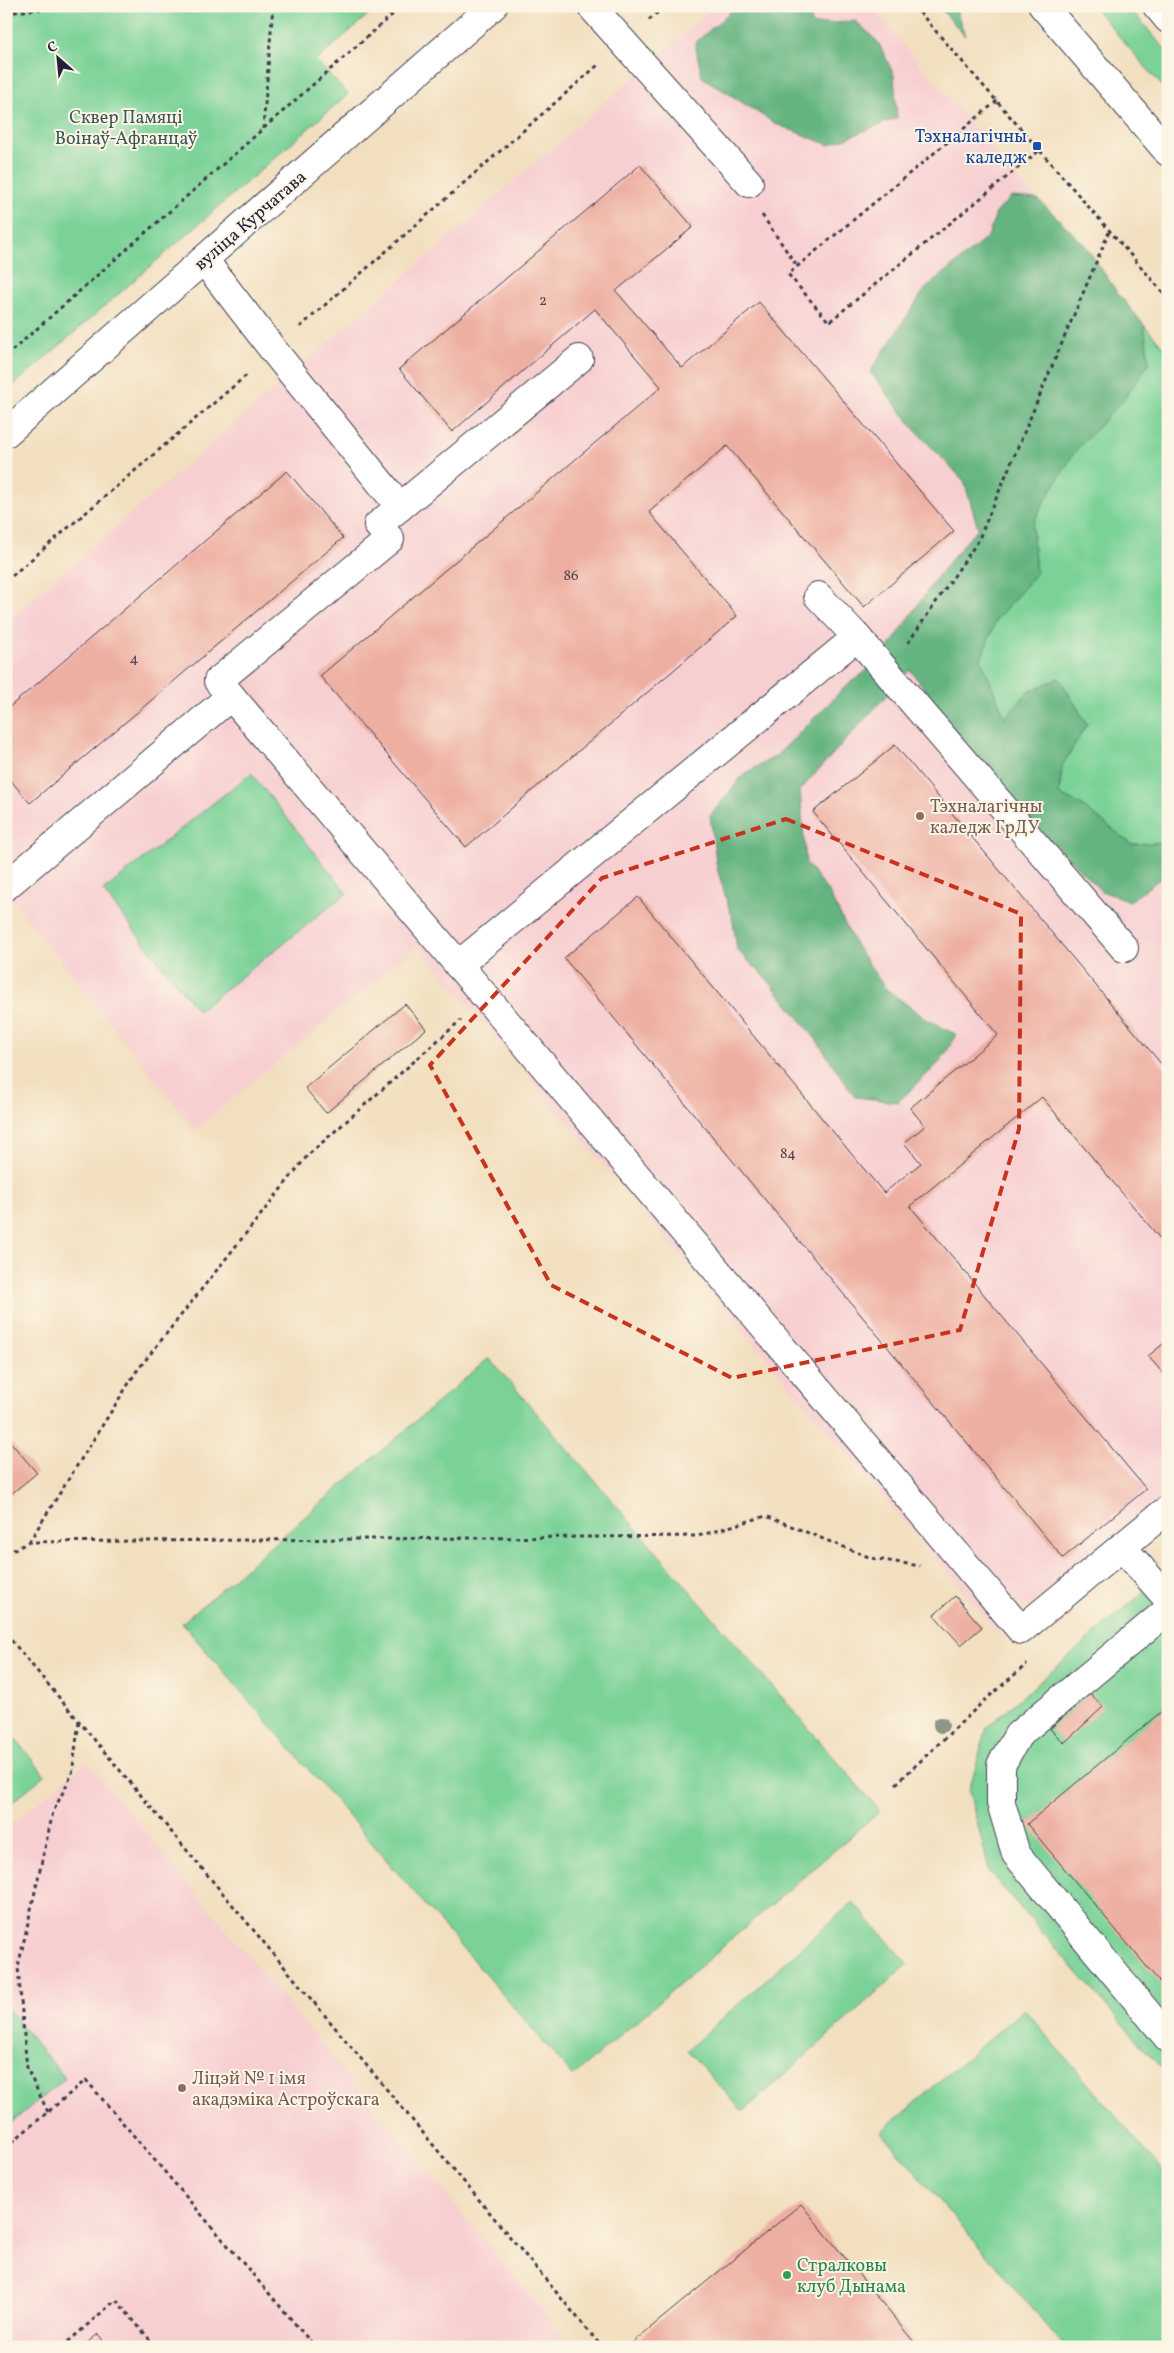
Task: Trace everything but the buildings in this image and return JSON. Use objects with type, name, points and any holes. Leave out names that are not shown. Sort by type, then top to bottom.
[{"type":"main road","name":"вуліца Курчатава","points":[[6,433],[493,6]]},
{"type":"main road","points":[[591,6],[748,183]]},
{"type":"main road","points":[[1043,6],[1168,152]]},
{"type":"main road","points":[[1157,6],[1168,19]]},
{"type":"main road","points":[[204,260],[274,351],[400,507]]},
{"type":"main road","points":[[579,359],[378,525],[390,539],[218,681],[1021,1630],[1168,1509]]},
{"type":"main road","points":[[818,596],[887,672],[1124,948]]},
{"type":"main road","points":[[458,965],[856,638]]},
{"type":"main road","points":[[6,886],[230,696]]},
{"type":"main road","points":[[1122,1547],[1168,1599]]},
{"type":"main road","points":[[1168,1610],[1018,1735],[1001,1765],[1001,1803],[1016,1854],[1168,2038]]},
{"type":"path","points":[[6,13],[68,6]]},
{"type":"path","points":[[263,129],[274,6]]},
{"type":"path","points":[[6,356],[402,6]]},
{"type":"path","points":[[6,581],[274,351],[665,6]]},
{"type":"path","points":[[914,6],[1168,298]]},
{"type":"path","points":[[997,101],[788,274],[830,322],[1040,150]]},
{"type":"path","points":[[761,213],[797,266]]},
{"type":"path","points":[[887,672],[978,541],[1109,232]]},
{"type":"path","points":[[29,1542],[136,1372],[308,1155],[486,998]]},
{"type":"path","points":[[6,1554],[29,1542],[698,1536],[766,1516],[871,1558],[923,1566]]},
{"type":"path","points":[[6,1634],[602,2347]]},
{"type":"path","points":[[896,1784],[985,1700],[1034,1658]]},
{"type":"path","points":[[48,2112],[26,2069],[18,1966],[53,1812],[72,1774],[79,1721]]},
{"type":"path","points":[[6,2147],[86,2080],[315,2347]]},
{"type":"path","points":[[62,2347],[116,2300],[156,2347]]},
{"type":"highlighted area","points":[[786,819],[1021,914],[1019,1129],[960,1330],[732,1378],[551,1285],[430,1065],[602,878]]},
{"type":"shaded area","points":[[716,6],[870,6],[1168,355],[1168,1492],[997,1632],[418,945],[195,1130],[6,892],[6,622]]},
{"type":"shaded area","name":"Ліцэй № 1 імя акадэміка Астроўскага","points":[[87,1762],[572,2346],[6,2347],[6,1829]]},
{"type":"green space","name":"Сквер Памяці Воінаў-Афганцаў","points":[[6,6],[378,6],[316,61],[348,94],[6,392]]},
{"type":"green space","points":[[737,6],[807,6],[813,25],[856,21],[878,42],[894,75],[897,118],[829,145],[776,124],[702,77],[695,43]]},
{"type":"green space","points":[[938,6],[955,6],[965,36]]},
{"type":"green space","points":[[1093,6],[1128,6],[1168,53],[1168,93]]},
{"type":"green space","points":[[1011,197],[1038,199],[1085,245],[1117,292],[1144,325],[1149,363],[1125,398],[1076,450],[1045,500],[1032,526],[1036,574],[996,620],[981,659],[1005,718],[1028,692],[1059,678],[1087,724],[1062,766],[1059,794],[1082,806],[1132,844],[1168,842],[1168,873],[1130,901],[1101,891],[1020,810],[974,759],[939,707],[910,670],[800,790],[806,863],[829,893],[856,946],[885,988],[926,1019],[957,1035],[939,1063],[898,1102],[855,1097],[815,1038],[767,979],[737,950],[733,922],[717,868],[710,816],[744,774],[776,756],[849,683],[875,662],[899,632],[931,585],[978,528],[964,481],[915,430],[870,372],[925,289],[988,237],[996,213]]},
{"type":"green space","points":[[1144,325],[1168,352],[1168,842],[1132,844],[1082,806],[1059,794],[1062,766],[1087,724],[1059,678],[1028,692],[1005,718],[981,659],[996,620],[1036,574],[1032,526],[1045,500],[1076,450],[1125,398],[1149,363]]},
{"type":"green space","points":[[251,773],[347,893],[198,1011],[103,891]]},
{"type":"green space","points":[[489,1358],[880,1811],[573,2076],[182,1623]]},
{"type":"green space","points":[[1168,1571],[1168,2076],[990,1873],[969,1791],[987,1727]]},
{"type":"green space","points":[[6,1728],[45,1775],[6,1807]]},
{"type":"green space","points":[[853,1902],[908,1964],[743,2112],[687,2050]]},
{"type":"green space","points":[[6,2008],[65,2078],[6,2127]]},
{"type":"green space","points":[[1024,2009],[1168,2177],[1168,2347],[1065,2347],[881,2132]]},
{"type":"place","name":"Тэхналагічны каледж","points":[[1037,146]]},
{"type":"place","name":"Тэхналагічны каледж ГрДУ","points":[[920,816]]},
{"type":"place","name":"Ліцэй № 1 імя акадэміка Астроўскага","points":[[182,2088]]},
{"type":"place","name":"Стралковы клуб Дынама","points":[[787,2275]]}]
